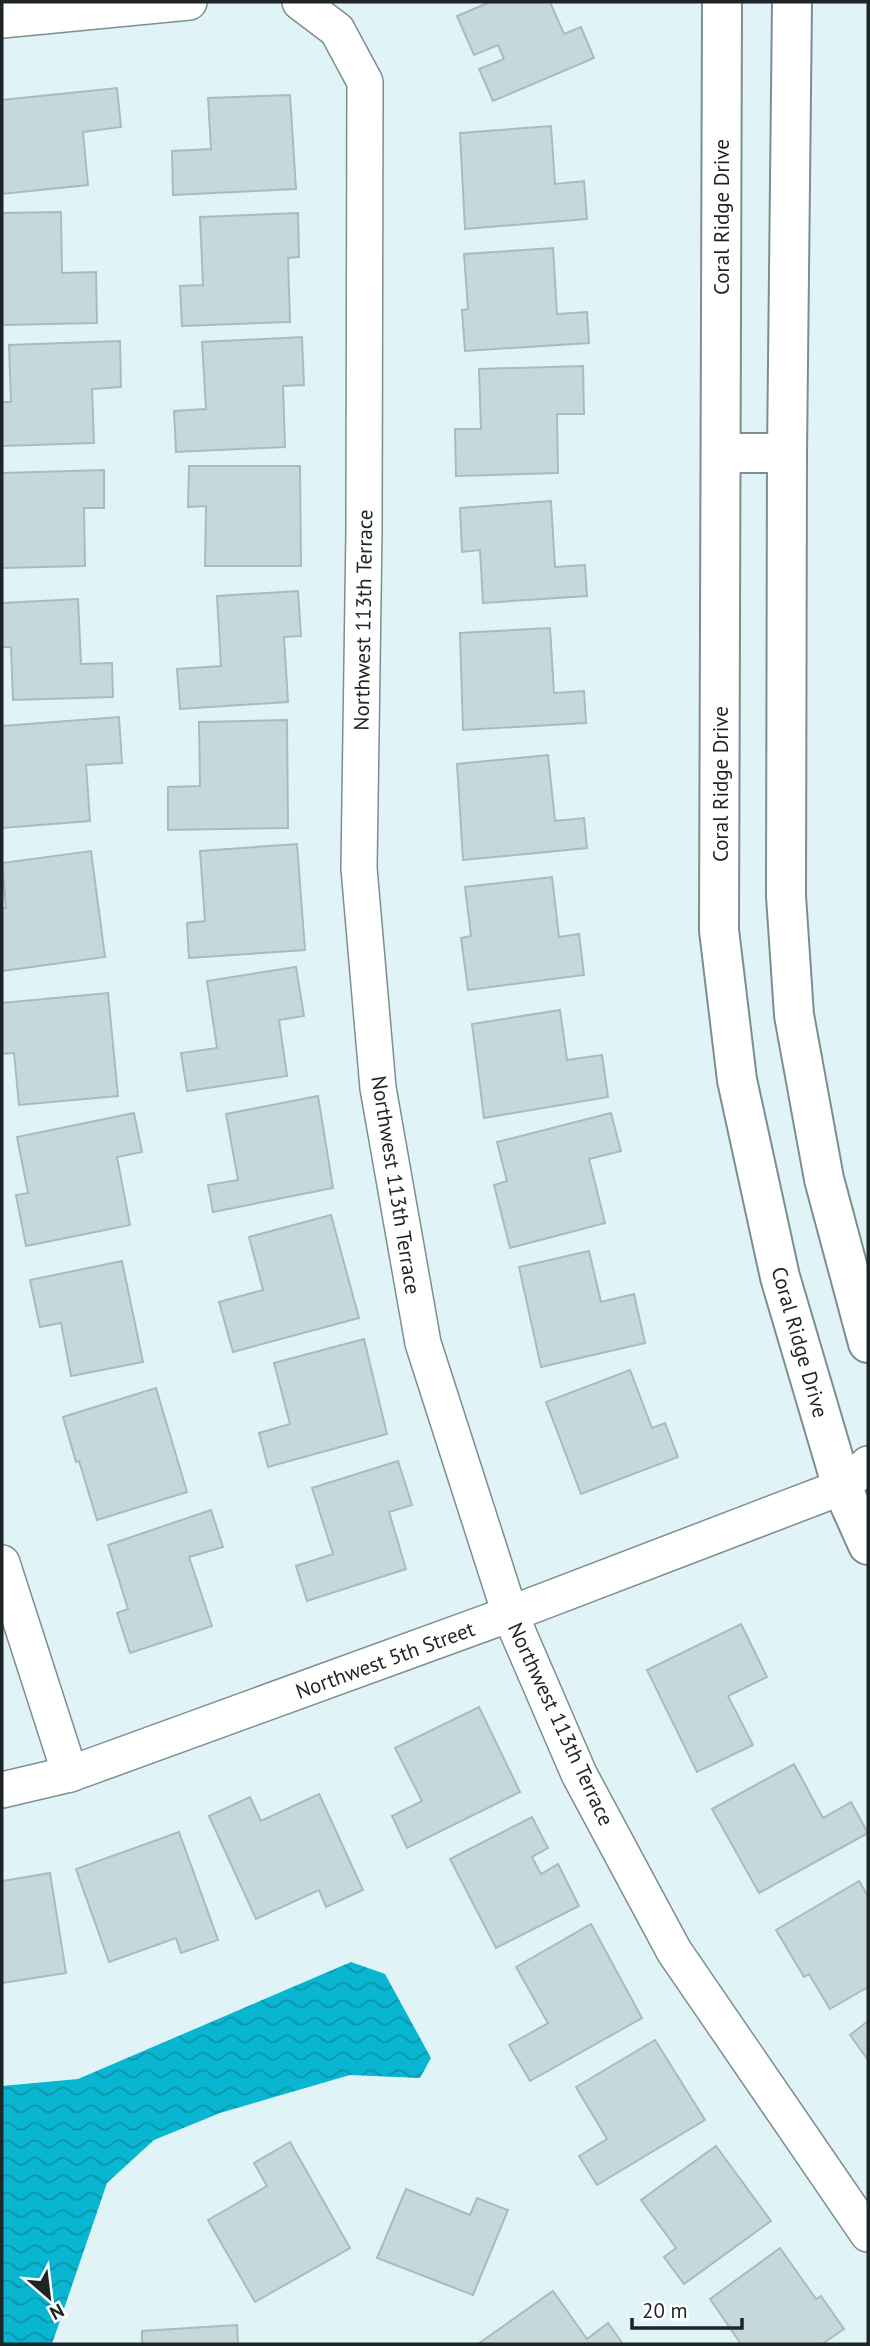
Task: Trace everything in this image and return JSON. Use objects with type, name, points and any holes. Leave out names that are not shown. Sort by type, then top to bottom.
[{"type":"main road","name":"Coral Ridge Drive","points":[[722,2],[719,930],[737,1080],[779,1277],[860,1480],[868,1545]]},
{"type":"main road","points":[[792,2],[786,453],[786,896],[794,1015],[824,1179],[868,1343]]},
{"type":"main road","points":[[722,453],[786,453]]},
{"type":"street","points":[[2,20],[189,2]]},
{"type":"street","name":"Northwest 113th Terrace","points":[[300,2],[337,30],[365,82],[365,530],[359,868],[378,1088],[423,1343],[510,1614],[579,1774],[674,1951],[868,2234]]},
{"type":"street","name":"Northwest 5th Street","points":[[2,1790],[70,1774],[510,1614],[860,1480]]},
{"type":"street","points":[[2,1563],[70,1774]]},
{"type":"water","points":[[351,1962],[385,1974],[431,2058],[420,2078],[350,2075],[220,2113],[154,2140],[107,2183],[52,2344],[2,2344],[2,2086],[78,2079]]},
{"type":"building","points":[[490,2],[550,2],[564,34],[581,27],[594,58],[493,101],[479,69],[504,59],[498,45],[474,55],[457,16]]},
{"type":"building","points":[[117,88],[121,127],[83,132],[88,185],[2,194],[2,100]]},
{"type":"building","points":[[290,95],[296,189],[173,195],[172,151],[211,149],[208,98]]},
{"type":"building","points":[[551,126],[555,184],[584,181],[587,219],[465,229],[460,133]]},
{"type":"building","points":[[61,212],[62,273],[96,272],[97,323],[2,325],[2,213]]},
{"type":"building","points":[[298,213],[299,257],[288,258],[290,322],[182,326],[180,286],[203,285],[200,217]]},
{"type":"building","points":[[553,248],[557,314],[587,312],[589,343],[465,351],[462,310],[468,309],[464,254]]},
{"type":"building","points":[[302,337],[304,385],[283,386],[285,447],[176,452],[174,411],[206,409],[202,342]]},
{"type":"building","points":[[120,341],[121,387],[92,389],[94,443],[2,446],[2,402],[11,402],[9,345]]},
{"type":"building","points":[[583,366],[584,414],[557,414],[558,473],[456,476],[455,429],[481,429],[479,369]]},
{"type":"building","points":[[189,466],[300,466],[301,566],[205,566],[206,506],[188,507]]},
{"type":"building","points":[[104,470],[104,508],[84,508],[85,566],[2,568],[2,473]]},
{"type":"building","points":[[551,501],[555,567],[585,565],[587,596],[483,603],[480,550],[462,552],[460,508]]},
{"type":"building","points":[[298,591],[301,636],[284,637],[288,702],[180,709],[177,669],[221,666],[217,596]]},
{"type":"building","points":[[78,599],[81,664],[112,663],[113,697],[13,700],[11,647],[2,647],[2,603]]},
{"type":"building","points":[[550,628],[554,693],[584,691],[586,723],[463,730],[460,633]]},
{"type":"building","points":[[119,717],[122,763],[86,765],[90,821],[2,828],[2,726]]},
{"type":"building","points":[[287,720],[288,828],[168,830],[168,787],[200,786],[199,722]]},
{"type":"building","points":[[548,755],[555,821],[584,818],[587,848],[463,860],[457,764]]},
{"type":"building","points":[[297,844],[305,950],[189,958],[187,923],[205,921],[200,851]]},
{"type":"building","points":[[91,851],[105,957],[2,971],[2,908],[6,908],[2,863]]},
{"type":"building","points":[[552,877],[559,937],[579,934],[584,975],[468,990],[461,938],[471,936],[465,887]]},
{"type":"building","points":[[296,967],[304,1016],[279,1020],[287,1076],[187,1091],[181,1053],[217,1048],[207,981]]},
{"type":"building","points":[[108,993],[118,1096],[19,1105],[14,1053],[2,1054],[2,1003]]},
{"type":"building","points":[[560,1010],[567,1060],[602,1055],[608,1097],[484,1118],[472,1024]]},
{"type":"building","points":[[318,1096],[333,1188],[213,1212],[208,1185],[238,1180],[226,1114]]},
{"type":"building","points":[[134,1113],[142,1152],[117,1157],[130,1225],[26,1246],[16,1195],[28,1193],[17,1137]]},
{"type":"building","points":[[611,1113],[621,1151],[589,1159],[605,1223],[510,1248],[494,1185],[507,1181],[497,1142]]},
{"type":"building","points":[[331,1215],[359,1318],[233,1352],[219,1302],[263,1290],[249,1237]]},
{"type":"building","points":[[589,1251],[601,1302],[634,1294],[645,1343],[541,1367],[519,1267]]},
{"type":"building","points":[[122,1261],[143,1362],[71,1376],[61,1323],[40,1327],[30,1280]]},
{"type":"building","points":[[364,1339],[387,1434],[268,1467],[259,1433],[290,1424],[274,1363]]},
{"type":"building","points":[[630,1370],[652,1428],[665,1423],[678,1457],[581,1494],[546,1402]]},
{"type":"building","points":[[156,1388],[187,1492],[97,1520],[63,1417]]},
{"type":"building","points":[[398,1461],[412,1505],[389,1512],[406,1569],[307,1601],[296,1566],[333,1554],[312,1488]]},
{"type":"building","points":[[211,1510],[223,1547],[189,1557],[212,1626],[130,1653],[117,1613],[128,1609],[108,1545]]},
{"type":"building","points":[[741,1624],[767,1677],[728,1696],[753,1745],[697,1772],[647,1670]]},
{"type":"building","points":[[479,1707],[520,1792],[407,1848],[392,1816],[422,1801],[395,1748]]},
{"type":"building","points":[[794,1764],[823,1818],[851,1802],[868,1833],[759,1893],[712,1809]]},
{"type":"building","points":[[319,1794],[363,1890],[326,1907],[319,1890],[256,1919],[209,1816],[250,1797],[261,1821]]},
{"type":"building","points":[[532,1817],[548,1848],[532,1857],[541,1874],[558,1864],[579,1906],[496,1948],[450,1859]]},
{"type":"building","points":[[179,1832],[218,1940],[181,1953],[176,1938],[109,1962],[76,1869]]},
{"type":"building","points":[[50,1873],[66,1973],[2,1983],[2,1881]]},
{"type":"building","points":[[859,1881],[868,1896],[868,1987],[830,2009],[809,1974],[804,1977],[776,1930]]},
{"type":"building","points":[[591,1924],[642,2018],[530,2081],[509,2045],[548,2023],[516,1967]]},
{"type":"building","points":[[868,2021],[868,2060],[850,2035]]},
{"type":"building","points":[[655,2040],[705,2120],[597,2185],[579,2156],[607,2139],[576,2087]]},
{"type":"building","points":[[290,2142],[350,2248],[255,2302],[208,2220],[267,2186],[254,2163]]},
{"type":"building","points":[[716,2146],[771,2221],[684,2284],[664,2257],[676,2248],[641,2200]]},
{"type":"building","points":[[406,2189],[470,2215],[477,2198],[508,2210],[473,2295],[377,2258]]},
{"type":"building","points":[[780,2248],[816,2299],[821,2296],[844,2329],[822,2344],[741,2344],[710,2299]]},
{"type":"building","points":[[553,2291],[587,2339],[608,2323],[623,2344],[478,2344]]},
{"type":"building","points":[[237,2325],[238,2344],[142,2344],[142,2331]]}]
